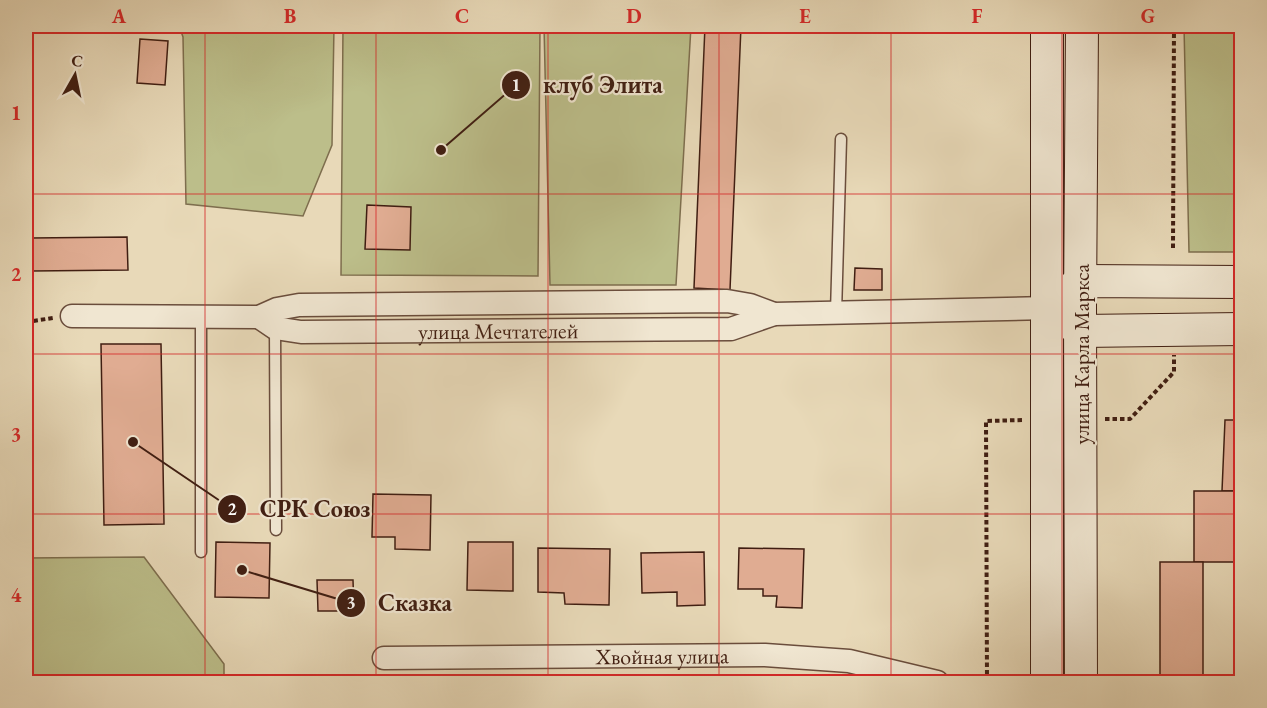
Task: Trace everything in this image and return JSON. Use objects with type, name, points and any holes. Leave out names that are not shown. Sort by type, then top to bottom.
[{"type":"main road","name":"улица Карла Маркса","points":[[1047,26],[1047,682]]},
{"type":"main road","name":"улица Карла Маркса","points":[[1081,682],[1082,26]]},
{"type":"main road","points":[[1242,282],[1081,281],[1048,308],[1080,331],[1242,329]]},
{"type":"street","name":"улица Мечтателей","points":[[72,316],[201,317],[267,323],[277,309],[299,305],[727,301],[750,305],[774,314],[1048,308]]},
{"type":"street","name":"Хвойная улица","points":[[384,658],[765,655],[849,661],[900,678],[937,682]]},
{"type":"lane","points":[[836,313],[841,139]]},
{"type":"lane","points":[[201,317],[201,552]]},
{"type":"lane","points":[[267,323],[276,530]]},
{"type":"path","points":[[1173,248],[1174,26]]},
{"type":"path","points":[[26,321],[72,316]]},
{"type":"path","points":[[1096,419],[1130,419],[1174,372],[1174,345]]},
{"type":"path","points":[[987,682],[986,421],[1023,420]]},
{"type":"green space","points":[[179,26],[334,26],[332,145],[303,216],[186,204],[183,37]]},
{"type":"green space","points":[[343,26],[540,26],[538,276],[341,275]]},
{"type":"green space","points":[[544,26],[691,26],[676,285],[550,285]]},
{"type":"green space","points":[[1184,26],[1241,26],[1241,252],[1189,252]]},
{"type":"green space","points":[[144,557],[224,664],[224,682],[26,682],[26,558]]},
{"type":"building","points":[[705,26],[741,26],[730,290],[694,288]]},
{"type":"building","points":[[140,39],[168,41],[165,85],[137,83]]},
{"type":"building","points":[[367,205],[411,207],[410,250],[365,249]]},
{"type":"building","points":[[127,237],[128,270],[32,271],[31,238]]},
{"type":"building","points":[[855,268],[882,269],[882,290],[854,290]]},
{"type":"building","points":[[101,344],[161,344],[164,524],[104,525]]},
{"type":"building","points":[[1225,420],[1242,420],[1242,491],[1222,491]]},
{"type":"building","points":[[1194,491],[1234,491],[1234,562],[1194,562]]},
{"type":"building","points":[[373,494],[431,495],[430,550],[395,549],[395,537],[372,537]]},
{"type":"building","points":[[216,542],[270,543],[269,598],[215,597]]},
{"type":"building","points":[[468,542],[513,542],[513,591],[467,590]]},
{"type":"building","points":[[538,548],[610,549],[609,605],[565,604],[564,593],[538,592]]},
{"type":"building","points":[[739,548],[804,549],[802,608],[776,607],[777,596],[763,596],[763,589],[738,589]]},
{"type":"building","points":[[704,552],[705,605],[677,606],[677,592],[642,593],[641,553]]},
{"type":"building","points":[[1160,562],[1203,562],[1203,682],[1160,682]]},
{"type":"building","points":[[317,580],[353,580],[354,611],[318,611]]},
{"type":"place","name":"клуб Элита","points":[[441,150]]},
{"type":"place","name":"СРК Союз","points":[[133,442]]},
{"type":"place","name":"Сказка","points":[[242,570]]}]
